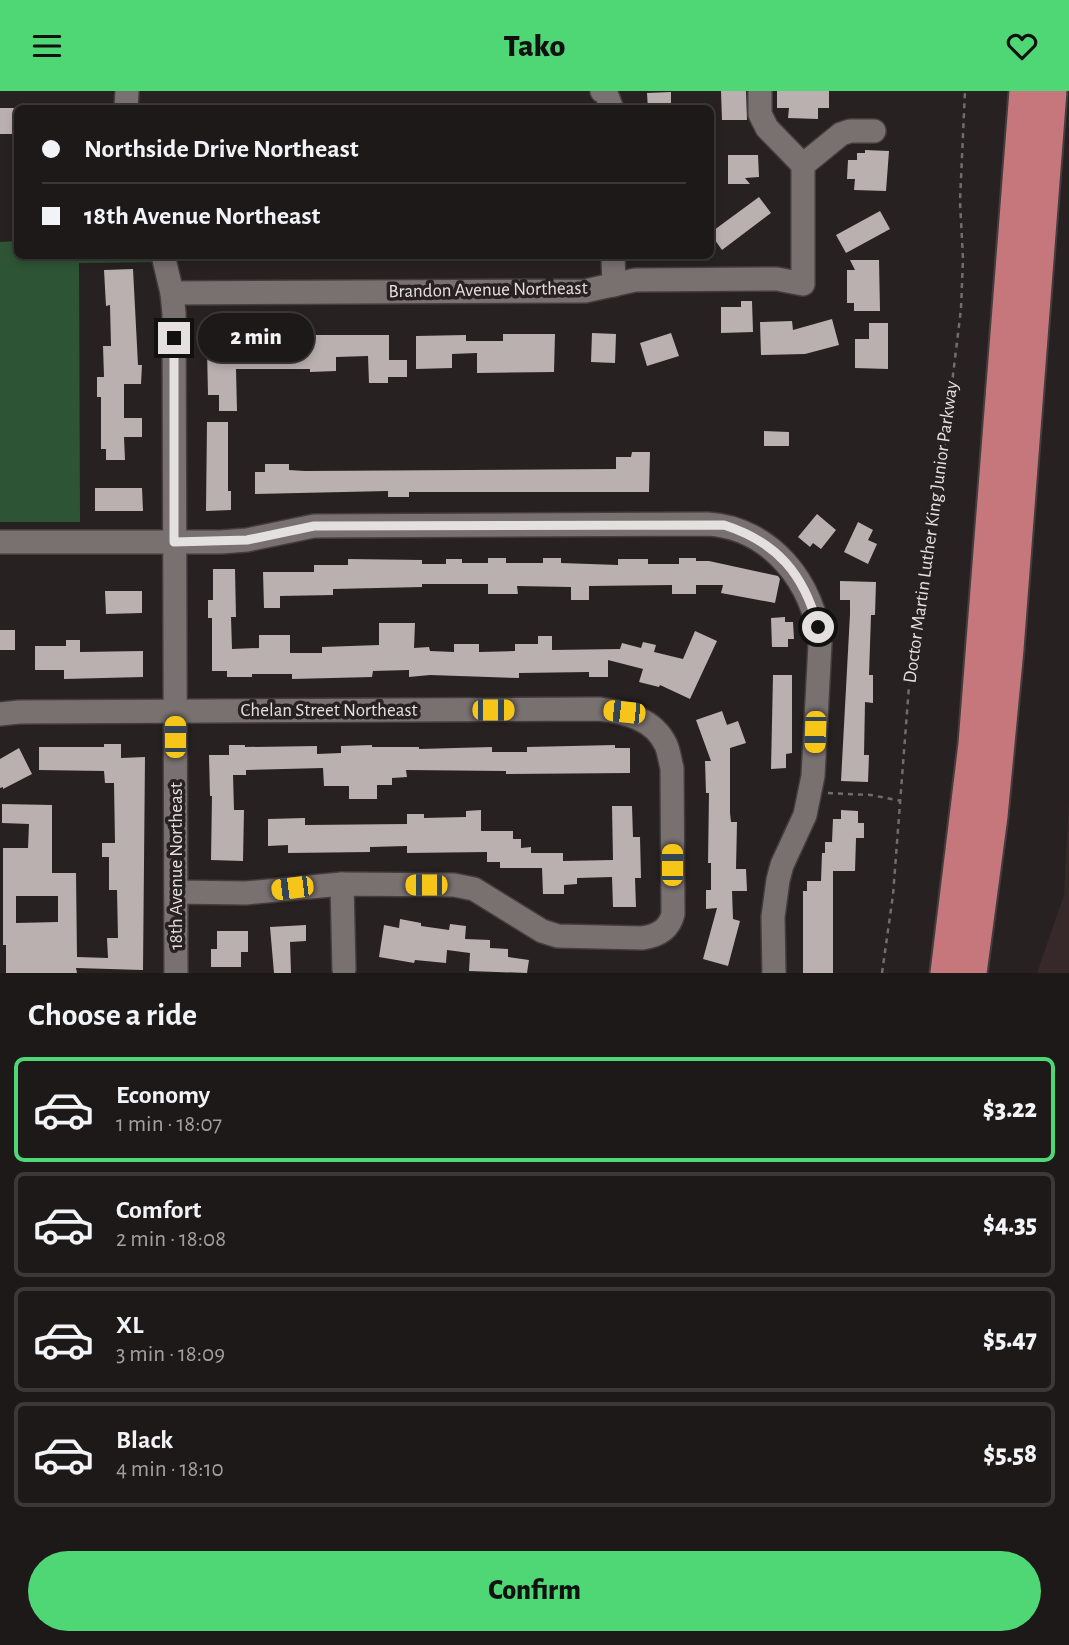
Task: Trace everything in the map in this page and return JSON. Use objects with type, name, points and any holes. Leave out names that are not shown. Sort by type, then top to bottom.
[{"type":"highway","points":[[947,973],[975,744],[1026,91]]},
{"type":"highway","points":[[970,973],[991,816],[1005,663],[1050,91]]},
{"type":"street","points":[[760,91],[760,114],[767,128],[803,165],[841,134],[850,131],[874,131]]},
{"type":"street","name":"Brandon Avenue Northeast","points":[[172,292],[584,291],[635,280],[764,279],[803,284],[803,165]]},
{"type":"street","name":"18th Avenue Northeast","points":[[164,259],[172,292],[176,973]]},
{"type":"street","points":[[613,259],[614,285]]},
{"type":"street","points":[[0,542],[247,540],[314,526],[708,524],[744,531],[781,556],[806,591],[818,627],[820,661],[811,792],[800,829],[782,865],[778,880],[773,917],[774,973]]},
{"type":"street","name":"Chelan Street Northeast","points":[[0,714],[599,709],[624,712],[642,720],[654,729],[666,745],[672,768],[673,914],[671,922],[655,936],[558,936],[542,931],[474,889],[454,885],[342,884]]},
{"type":"street","points":[[176,892],[246,893],[342,884],[344,969]]},
{"type":"path","name":"Doctor Martin Luther King Junior Parkway","points":[[882,973],[893,895],[909,685],[945,441],[961,309],[963,259],[960,187],[965,91]]},
{"type":"path","points":[[811,792],[871,795],[901,801]]},
{"type":"shaded area","points":[[1069,801],[1069,973],[1037,973],[1064,895]]},
{"type":"green space","points":[[14,241],[14,259],[164,259],[165,262],[79,263],[80,522],[0,522],[0,242]]},
{"type":"building","points":[[721,91],[746,91],[747,120],[722,120]]},
{"type":"building","points":[[777,91],[829,91],[829,108],[818,108],[818,119],[788,118],[789,108],[777,108]]},
{"type":"building","points":[[671,92],[671,105],[648,105],[647,93]]},
{"type":"building","points":[[0,108],[14,108],[14,134],[0,134]]},
{"type":"building","points":[[865,150],[889,151],[886,191],[854,190],[855,179],[847,179],[848,160],[857,160],[857,153],[865,153]]},
{"type":"building","points":[[728,155],[758,155],[759,177],[745,178],[750,184],[728,184]]},
{"type":"building","points":[[759,197],[771,213],[722,250],[714,239],[714,230]]},
{"type":"building","points":[[880,211],[890,229],[846,253],[836,235]]},
{"type":"building","points":[[850,260],[879,260],[880,311],[854,311],[854,303],[847,303],[847,270],[855,270]]},
{"type":"building","points":[[133,269],[138,365],[142,365],[141,384],[124,384],[124,418],[142,418],[142,437],[124,437],[125,460],[106,460],[106,449],[101,449],[101,397],[97,397],[97,377],[104,377],[103,346],[111,346],[110,305],[106,306],[104,270]]},
{"type":"building","points":[[741,301],[752,301],[753,332],[721,333],[721,307],[741,307]]},
{"type":"building","points":[[832,319],[839,345],[805,354],[761,355],[760,322],[792,321],[793,330]]},
{"type":"building","points":[[869,323],[888,323],[888,369],[855,368],[855,339],[869,339]]},
{"type":"building","points":[[592,333],[616,334],[615,363],[591,362]]},
{"type":"building","points":[[671,333],[679,356],[647,366],[640,343]]},
{"type":"building","points":[[503,334],[555,334],[554,372],[477,373],[477,353],[452,354],[452,368],[416,369],[416,336],[466,335],[466,341],[503,341]]},
{"type":"building","points":[[254,335],[389,335],[389,360],[407,360],[407,377],[388,377],[388,383],[369,383],[368,356],[336,357],[336,371],[236,369],[237,411],[219,411],[219,395],[208,395],[207,350],[223,350],[223,338],[254,339]]},
{"type":"building","points":[[207,422],[228,422],[228,491],[231,491],[231,510],[206,511]]},
{"type":"building","points":[[764,431],[789,432],[789,446],[764,446]]},
{"type":"building","points":[[632,452],[650,452],[649,492],[409,492],[409,497],[388,497],[388,491],[255,494],[255,472],[265,472],[265,464],[289,464],[289,470],[305,471],[616,469],[616,457],[631,457]]},
{"type":"building","points":[[95,488],[142,488],[143,511],[95,511]]},
{"type":"building","points":[[817,514],[836,530],[821,549],[813,543],[810,547],[798,537]]},
{"type":"building","points":[[858,522],[873,530],[868,540],[877,544],[868,564],[844,552]]},
{"type":"building","points":[[488,558],[506,558],[506,563],[543,563],[543,558],[561,558],[561,563],[618,565],[618,559],[648,559],[648,564],[679,564],[679,558],[696,558],[696,561],[709,561],[778,576],[780,579],[775,603],[721,593],[723,585],[696,585],[696,594],[672,594],[672,585],[589,586],[589,600],[571,600],[571,587],[517,586],[518,594],[488,594],[488,584],[422,584],[422,587],[333,589],[333,595],[280,596],[280,608],[264,608],[263,572],[314,572],[314,565],[348,565],[348,559],[422,560],[422,564],[446,564],[446,559],[462,559],[462,563],[488,563]]},
{"type":"building","points":[[213,569],[235,569],[236,617],[231,617],[232,649],[259,648],[259,635],[290,635],[290,653],[322,653],[322,647],[379,645],[379,623],[415,623],[414,648],[429,647],[430,651],[454,652],[454,644],[479,644],[479,652],[515,651],[515,644],[538,644],[538,636],[552,636],[552,650],[620,649],[622,643],[641,648],[643,642],[656,645],[654,652],[683,659],[695,631],[717,641],[690,699],[660,685],[659,687],[639,682],[643,669],[608,660],[608,677],[589,677],[589,672],[519,673],[519,678],[430,675],[409,677],[409,670],[373,671],[372,677],[292,679],[292,674],[252,674],[252,677],[227,677],[227,671],[212,671],[212,618],[208,618],[208,600],[213,600]]},
{"type":"building","points":[[840,581],[876,582],[875,615],[871,615],[869,675],[873,675],[873,703],[865,702],[864,755],[869,755],[868,782],[841,781],[850,600],[840,600]]},
{"type":"building","points":[[105,591],[142,591],[142,613],[106,614]]},
{"type":"building","points":[[785,617],[785,622],[793,622],[794,639],[788,639],[788,647],[772,647],[771,618]]},
{"type":"building","points":[[0,630],[15,630],[15,650],[0,650]]},
{"type":"building","points":[[66,640],[80,640],[80,652],[143,651],[143,677],[64,679],[64,670],[35,670],[35,646],[66,646]]},
{"type":"building","points":[[773,675],[792,675],[792,753],[786,754],[786,768],[771,769]]},
{"type":"building","points":[[722,711],[727,725],[738,721],[746,743],[730,748],[730,813],[731,822],[737,822],[736,869],[746,869],[747,891],[732,891],[733,919],[740,921],[728,966],[703,959],[717,908],[706,909],[706,890],[711,890],[711,863],[708,863],[709,793],[706,793],[705,761],[711,761],[696,720]]},
{"type":"building","points":[[104,744],[121,744],[121,758],[145,757],[143,970],[76,968],[77,973],[6,973],[6,945],[3,945],[3,848],[28,848],[29,824],[2,823],[2,804],[52,805],[52,873],[76,873],[77,957],[108,958],[107,938],[118,938],[117,890],[109,890],[109,857],[102,857],[102,843],[115,843],[114,783],[105,783],[104,771],[39,770],[39,747],[104,747]],"holes":[[[16,896],[58,896],[58,922],[16,923]]]},
{"type":"building","points":[[229,745],[317,746],[317,754],[341,753],[341,746],[372,745],[419,749],[492,747],[492,752],[527,752],[527,747],[615,745],[615,748],[630,748],[630,773],[506,774],[506,771],[406,770],[407,777],[392,778],[392,785],[377,785],[377,799],[349,799],[349,786],[324,786],[323,768],[246,770],[246,775],[233,775],[234,810],[244,810],[243,861],[211,860],[212,796],[209,755],[229,755]]},
{"type":"building","points":[[19,748],[32,774],[3,789],[0,788],[0,759]]},
{"type":"building","points":[[612,806],[632,806],[633,837],[640,837],[641,878],[635,878],[636,907],[613,907],[612,877],[577,878],[577,884],[564,885],[564,894],[543,894],[542,868],[500,868],[500,862],[487,862],[487,852],[407,853],[407,846],[370,847],[370,852],[288,853],[288,845],[268,846],[268,819],[305,818],[305,825],[407,824],[407,814],[424,814],[424,818],[466,817],[466,811],[481,810],[481,831],[513,831],[513,839],[521,839],[521,848],[531,847],[531,853],[563,853],[563,861],[613,860]]},
{"type":"building","points":[[841,810],[858,811],[858,823],[864,823],[864,838],[856,838],[855,871],[833,871],[833,973],[803,973],[803,891],[807,891],[807,881],[821,881],[825,842],[832,842],[833,819],[841,819]]},
{"type":"building","points":[[400,919],[421,923],[421,926],[449,930],[450,924],[466,926],[465,939],[490,940],[490,948],[508,949],[508,957],[529,960],[527,973],[469,971],[470,953],[447,950],[446,963],[415,960],[414,963],[379,957],[384,925],[399,928]]},
{"type":"building","points":[[306,925],[306,941],[290,942],[291,973],[274,973],[270,927]]},
{"type":"building","points":[[217,931],[248,931],[248,952],[241,952],[241,967],[211,967],[211,949],[217,949]]},
{"type":"route","points":[[174,338],[174,542],[247,540],[314,526],[724,525],[744,531],[781,556],[806,591],[818,627]]}]
